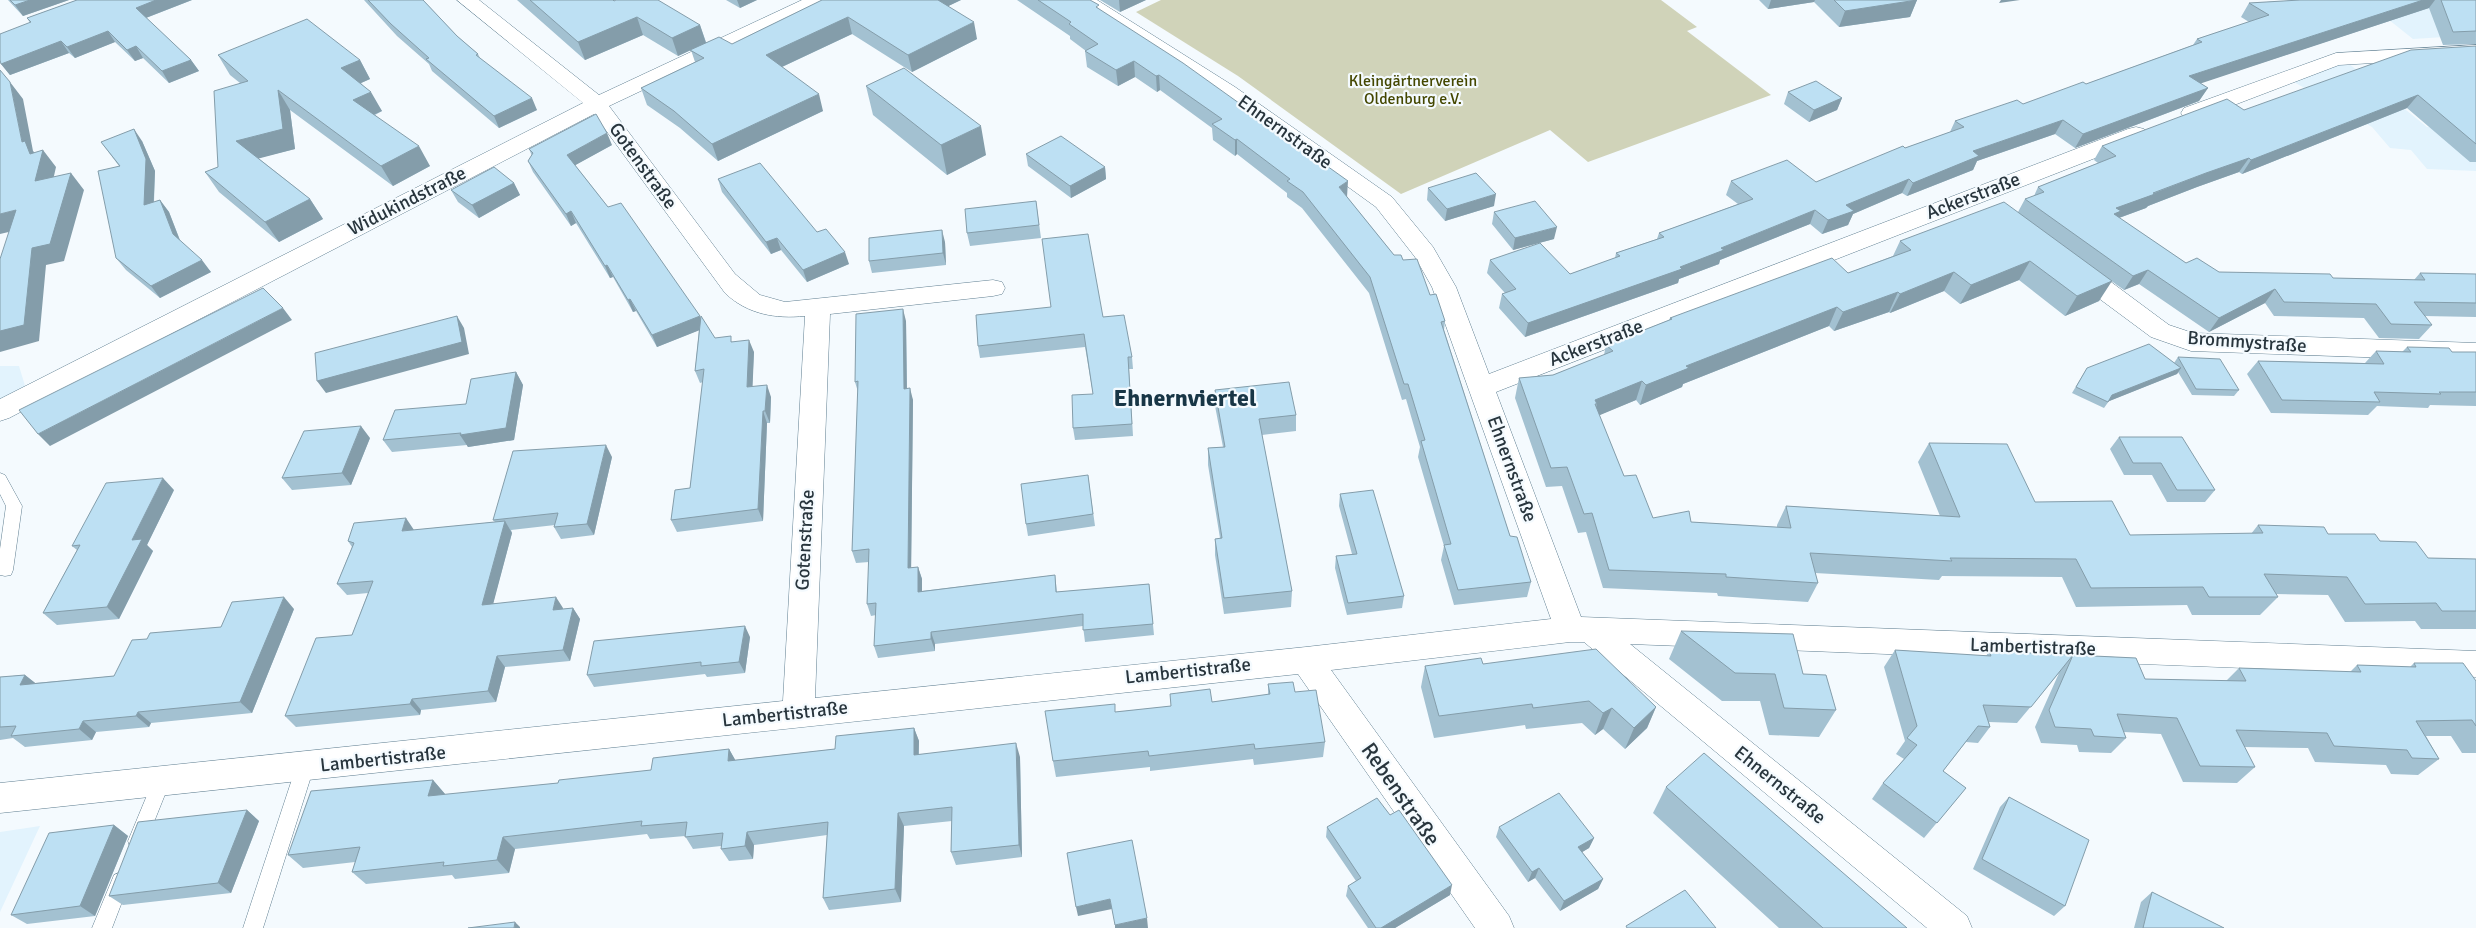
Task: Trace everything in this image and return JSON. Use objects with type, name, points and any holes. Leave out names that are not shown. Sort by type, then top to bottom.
[{"type":"street","name":"Gotenstraße","points":[[467,0],[597,104],[726,280],[740,295],[758,306],[785,310],[993,288]]},
{"type":"street","name":"Widukindstraße","points":[[0,411],[597,104],[818,0]]},
{"type":"street","name":"Ehnernstraße","points":[[1084,0],[1228,91],[1384,202],[1425,253],[1444,286],[1482,387],[1581,630],[1954,928]]},
{"type":"street","name":"Ackerstraße","points":[[1482,387],[1975,195],[2336,59],[2476,51]]},
{"type":"street","points":[[1975,195],[1998,212]]},
{"type":"street","name":"Brommystraße","points":[[2060,257],[2160,331],[2192,342],[2476,352]]},
{"type":"street","name":"Gotenstraße","points":[[798,713],[818,307]]},
{"type":"street","name":"Lambertistraße","points":[[0,798],[1581,630],[2476,664]]},
{"type":"street","name":"Rebenstraße","points":[[1306,660],[1496,928]]},
{"type":"lane","points":[[0,479],[14,506],[5,570]]},
{"type":"lane","points":[[253,928],[305,767]]},
{"type":"lane","points":[[102,928],[161,782]]},
{"type":"shaded area","points":[[2364,0],[2476,0],[2476,35],[2413,39]]},
{"type":"shaded area","points":[[2343,59],[2427,127],[2476,123],[2476,171],[2427,169],[2411,150],[2390,148],[2372,127],[2287,78]]},
{"type":"shaded area","points":[[0,366],[19,366],[26,389],[0,401]]},
{"type":"shaded area","points":[[40,826],[0,912],[0,832]]},
{"type":"green space","name":"Kleingärtnerverein Oldenburg e.V.","points":[[1161,0],[1661,0],[1697,27],[1687,31],[1771,95],[1588,162],[1550,130],[1401,194],[1238,76],[1136,12]]},
{"type":"building","points":[[10,0],[30,0],[15,5]]},
{"type":"building","points":[[77,0],[156,0],[136,8],[191,60],[162,71],[136,46],[127,50],[108,31],[67,47],[61,41],[1,64],[0,34],[31,22],[27,18]]},
{"type":"building","points":[[368,0],[423,0],[457,36],[478,54],[476,55],[532,98],[494,116],[426,59],[429,58],[391,24]]},
{"type":"building","points":[[530,0],[658,0],[700,25],[672,38],[637,17],[578,42]]},
{"type":"building","points":[[822,0],[938,0],[974,22],[908,55],[848,17],[766,55],[819,94],[712,144],[674,111],[641,88],[704,58],[690,50],[719,37],[732,44]]},
{"type":"building","points":[[1038,0],[1090,0],[1099,5],[1096,7],[1183,63],[1348,181],[1339,187],[1394,255],[1401,255],[1403,260],[1417,259],[1430,295],[1436,294],[1445,321],[1441,322],[1510,536],[1517,537],[1531,582],[1458,590],[1444,545],[1451,544],[1421,441],[1425,440],[1408,384],[1404,384],[1370,277],[1303,192],[1287,181],[1290,179],[1237,139],[1235,140],[1212,124],[1222,119],[1159,75],[1156,76],[1134,61],[1116,70],[1085,51],[1098,44],[1069,24],[1071,22]]},
{"type":"building","points":[[1834,0],[1917,0],[1845,11]]},
{"type":"building","points":[[2300,0],[2423,0],[2189,76],[2208,88],[2083,134],[2063,120],[1973,151],[1979,156],[1913,183],[1909,179],[1846,205],[1854,211],[1828,220],[1815,210],[1721,248],[1724,250],[1680,267],[1682,269],[1528,323],[1502,294],[1516,289],[1490,260],[1540,243],[1570,274],[1620,256],[1616,253],[1664,237],[1659,233],[1753,199],[1731,181],[1787,160],[1816,182],[1903,146],[1905,148],[1964,127],[1955,121],[2017,100],[2023,104],[2083,82],[2086,84],[2202,42],[2197,39],[2269,15],[2249,3]]},
{"type":"building","points":[[2441,0],[2476,0],[2476,31],[2453,32]]},
{"type":"building","points":[[307,19],[360,60],[341,68],[371,92],[353,100],[419,146],[381,166],[278,90],[283,129],[236,141],[310,199],[265,222],[205,172],[218,167],[214,91],[248,81],[218,55]]},
{"type":"building","points":[[2476,46],[2476,144],[2418,95],[2251,160],[2249,158],[2153,193],[2155,194],[2116,208],[2121,211],[2114,214],[2186,263],[2197,258],[2219,272],[2330,274],[2333,278],[2425,280],[2420,273],[2476,274],[2476,303],[2414,302],[2432,325],[2391,324],[2376,304],[2284,302],[2275,289],[2219,318],[2148,270],[2133,276],[2025,199],[2044,192],[2038,187],[2116,156],[2102,146],[2227,99],[2244,110],[2411,50]]},
{"type":"building","points":[[904,68],[981,126],[941,145],[866,86]]},
{"type":"building","points":[[0,70],[10,82],[22,142],[25,141],[30,154],[43,150],[35,181],[71,173],[50,244],[32,248],[24,325],[0,331],[0,259],[16,210],[0,214]]},
{"type":"building","points":[[1816,81],[1842,98],[1814,110],[1788,92]]},
{"type":"building","points":[[596,114],[607,133],[567,155],[608,207],[621,203],[700,316],[652,335],[607,265],[605,266],[571,211],[566,214],[528,161],[533,153],[529,149]]},
{"type":"building","points":[[134,129],[146,159],[144,205],[160,200],[173,234],[202,260],[151,286],[116,258],[98,171],[120,166],[101,142]]},
{"type":"building","points":[[1061,136],[1105,167],[1070,186],[1026,154]]},
{"type":"building","points":[[760,163],[817,232],[826,229],[845,252],[803,270],[777,238],[766,242],[718,179]]},
{"type":"building","points":[[494,167],[514,183],[472,205],[451,190]]},
{"type":"building","points":[[1476,173],[1496,194],[1447,209],[1428,188]]},
{"type":"building","points":[[1036,201],[1039,225],[967,233],[965,209]]},
{"type":"building","points":[[1535,201],[1557,227],[1515,238],[1494,212]]},
{"type":"building","points":[[2004,202],[2112,281],[2077,296],[2030,261],[1971,285],[1954,272],[1900,294],[1898,292],[1843,312],[1837,307],[1686,366],[1689,368],[1646,385],[1642,381],[1595,400],[1624,476],[1636,475],[1653,518],[1689,511],[1691,522],[1791,528],[1786,506],[1960,517],[1929,443],[2007,444],[2035,502],[2112,501],[2130,535],[2263,533],[2258,525],[2324,527],[2328,534],[2375,534],[2380,541],[2416,542],[2428,558],[2476,559],[2476,611],[2442,611],[2436,603],[2365,604],[2347,577],[2264,574],[2278,597],[2209,597],[2203,587],[2091,588],[2076,559],[1950,558],[1952,561],[1810,553],[1818,583],[1726,577],[1726,574],[1609,570],[1592,513],[1584,514],[1567,467],[1551,468],[1519,378],[1553,375],[1613,351],[1606,345],[1672,319],[1670,318],[1832,258],[1848,273],[1911,250],[1900,241]]},
{"type":"building","points":[[942,230],[943,253],[869,261],[869,238]]},
{"type":"building","points":[[1088,234],[1103,317],[1124,315],[1132,357],[1128,357],[1132,424],[1073,428],[1072,395],[1093,394],[1084,334],[978,346],[976,315],[1051,307],[1042,239]]},
{"type":"building","points":[[263,288],[283,308],[38,434],[19,410]]},
{"type":"building","points":[[903,309],[904,389],[910,388],[908,568],[918,567],[918,592],[1055,575],[1056,592],[1149,584],[1153,624],[1083,630],[1083,614],[931,632],[931,639],[874,646],[876,603],[867,604],[869,549],[852,551],[858,381],[855,382],[856,314]]},
{"type":"building","points":[[457,316],[462,342],[317,381],[315,353]]},
{"type":"building","points":[[701,316],[715,338],[731,336],[731,342],[749,340],[747,387],[767,385],[765,411],[763,411],[758,509],[671,520],[675,490],[690,488],[704,369],[695,371]]},
{"type":"building","points":[[2149,344],[2181,368],[2112,395],[2108,402],[2076,387],[2087,368]]},
{"type":"building","points":[[2407,347],[2449,348],[2452,352],[2476,352],[2476,392],[2439,392],[2441,394],[2374,392],[2380,402],[2282,400],[2258,361],[2384,364],[2376,351],[2411,352]]},
{"type":"building","points":[[2178,357],[2220,359],[2239,390],[2196,389]]},
{"type":"building","points":[[516,372],[506,428],[460,435],[461,433],[383,440],[395,410],[466,404],[471,379]]},
{"type":"building","points":[[1289,382],[1296,415],[1259,419],[1292,591],[1224,598],[1215,539],[1222,538],[1208,448],[1225,447],[1215,390]]},
{"type":"building","points":[[361,426],[342,473],[282,478],[304,431]]},
{"type":"building","points":[[2119,437],[2182,437],[2215,490],[2177,490],[2161,463],[2133,463]]},
{"type":"building","points":[[606,445],[587,524],[554,527],[558,513],[493,520],[513,451]]},
{"type":"building","points":[[1088,475],[1093,514],[1026,524],[1021,484]]},
{"type":"building","points":[[163,478],[132,540],[142,539],[107,607],[43,613],[80,545],[72,546],[106,483]]},
{"type":"building","points":[[1373,490],[1404,596],[1348,603],[1336,556],[1357,554],[1340,494]]},
{"type":"building","points":[[406,518],[402,531],[505,521],[482,605],[556,597],[553,610],[573,608],[563,650],[497,656],[488,691],[412,699],[410,704],[285,716],[316,638],[352,635],[373,581],[337,584],[354,543],[348,541],[354,523]]},
{"type":"building","points":[[284,597],[240,702],[138,712],[136,716],[83,721],[79,729],[11,736],[16,726],[0,727],[0,677],[25,675],[20,685],[114,676],[132,640],[147,639],[150,633],[221,627],[232,602]]},
{"type":"building","points":[[745,626],[739,662],[701,666],[701,662],[587,675],[594,641]]},
{"type":"building","points":[[1681,631],[1793,634],[1803,674],[1826,675],[1836,710],[1784,708],[1775,674],[1735,673]]},
{"type":"building","points":[[1596,649],[1656,707],[1634,728],[1612,708],[1603,713],[1589,701],[1533,708],[1532,704],[1439,716],[1425,666],[1481,658],[1483,664]]},
{"type":"building","points":[[1895,650],[1991,656],[1989,651],[2073,655],[2031,707],[1983,705],[1990,727],[1978,726],[1943,771],[1966,788],[1937,823],[1883,783],[1917,745],[1907,738],[1917,726]]},
{"type":"building","points":[[2073,655],[2136,658],[2145,679],[2246,681],[2239,668],[2361,672],[2357,665],[2416,667],[2414,663],[2463,663],[2476,681],[2476,726],[2472,720],[2416,721],[2439,759],[2412,758],[2407,750],[2334,746],[2327,733],[2236,730],[2255,767],[2200,766],[2177,718],[2117,714],[2126,738],[2094,736],[2091,729],[2055,727],[2049,710]]},
{"type":"building","points":[[1293,682],[1295,692],[1316,690],[1325,742],[1255,749],[1254,744],[1149,756],[1148,751],[1053,761],[1045,711],[1115,704],[1115,712],[1171,706],[1170,694],[1210,689],[1212,702],[1270,694],[1268,684]]},
{"type":"building","points":[[914,728],[914,755],[1016,743],[1019,845],[951,852],[952,807],[898,813],[895,889],[823,898],[828,822],[747,832],[745,846],[721,849],[723,833],[685,837],[687,822],[641,826],[642,821],[503,837],[497,860],[443,866],[444,862],[352,872],[360,847],[288,855],[311,791],[433,780],[428,796],[558,783],[559,780],[651,770],[653,758],[729,749],[728,761],[835,749],[836,736]]},
{"type":"building","points":[[1704,753],[1907,928],[1823,928],[1666,787]]},
{"type":"building","points":[[1559,793],[1594,838],[1578,847],[1603,879],[1564,901],[1539,868],[1532,872],[1499,827]]},
{"type":"building","points":[[2009,797],[2089,840],[2065,906],[1982,859]]},
{"type":"building","points":[[1377,798],[1390,815],[1399,810],[1452,885],[1381,928],[1376,928],[1348,886],[1361,878],[1327,827]]},
{"type":"building","points":[[247,810],[218,883],[109,896],[138,822]]},
{"type":"building","points":[[114,825],[80,906],[11,915],[49,833]]},
{"type":"building","points":[[1132,840],[1147,918],[1115,925],[1110,899],[1076,907],[1067,853]]},
{"type":"building","points":[[1685,890],[1716,928],[1627,928],[1626,926]]},
{"type":"building","points":[[2152,892],[2224,928],[2143,928]]},
{"type":"building","points":[[515,922],[514,928],[468,928]]},
{"type":"district","name":"Ehnernviertel","points":[[1185,398]]}]
